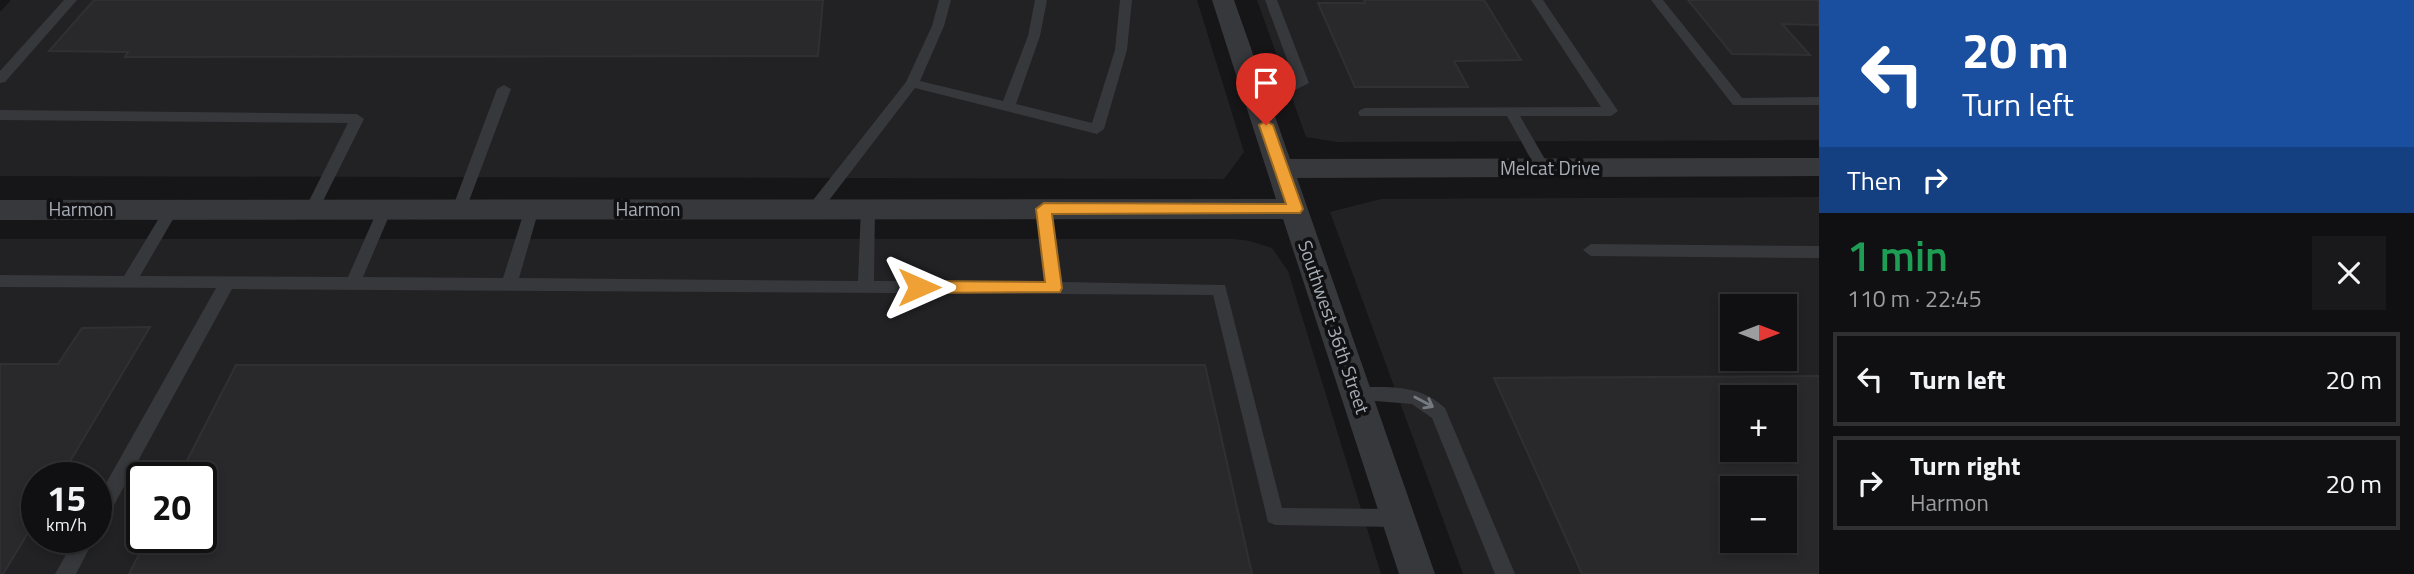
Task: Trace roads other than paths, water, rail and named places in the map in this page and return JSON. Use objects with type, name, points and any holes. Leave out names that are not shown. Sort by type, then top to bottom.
[{"type":"street","name":"Southwest 36th Street","points":[[1223,0],[1417,574]]},
{"type":"street","name":"Melcat Drive","points":[[1281,169],[1819,167]]},
{"type":"street","name":"Harmon","points":[[0,209],[1295,209]]},
{"type":"lane","points":[[0,79],[71,0]]},
{"type":"lane","points":[[815,208],[912,83],[938,26],[945,0]]},
{"type":"lane","points":[[1008,107],[1034,36],[1041,0]]},
{"type":"lane","points":[[912,83],[1097,129],[1119,60],[1126,0]]},
{"type":"lane","points":[[1259,104],[1302,83],[1271,0]]},
{"type":"lane","points":[[1365,113],[1611,111],[1537,0]]},
{"type":"lane","points":[[1657,0],[1738,102],[1819,101]]},
{"type":"lane","points":[[459,209],[504,89]]},
{"type":"lane","points":[[1511,112],[1543,168]]},
{"type":"lane","points":[[1,117],[357,119],[312,209]]},
{"type":"lane","points":[[866,287],[868,208]]},
{"type":"lane","points":[[128,282],[172,209]]},
{"type":"lane","points":[[353,283],[385,209]]},
{"type":"lane","points":[[509,284],[532,209]]},
{"type":"lane","points":[[1044,209],[1054,288]]},
{"type":"lane","points":[[1591,250],[1819,252]]},
{"type":"lane","points":[[0,281],[1219,289],[1275,516],[1398,518]]},
{"type":"lane","points":[[112,490],[228,282]]},
{"type":"lane","points":[[1357,394],[1413,396],[1429,402],[1439,413],[1505,574]]},
{"type":"lane","points":[[65,574],[77,553]]}]
